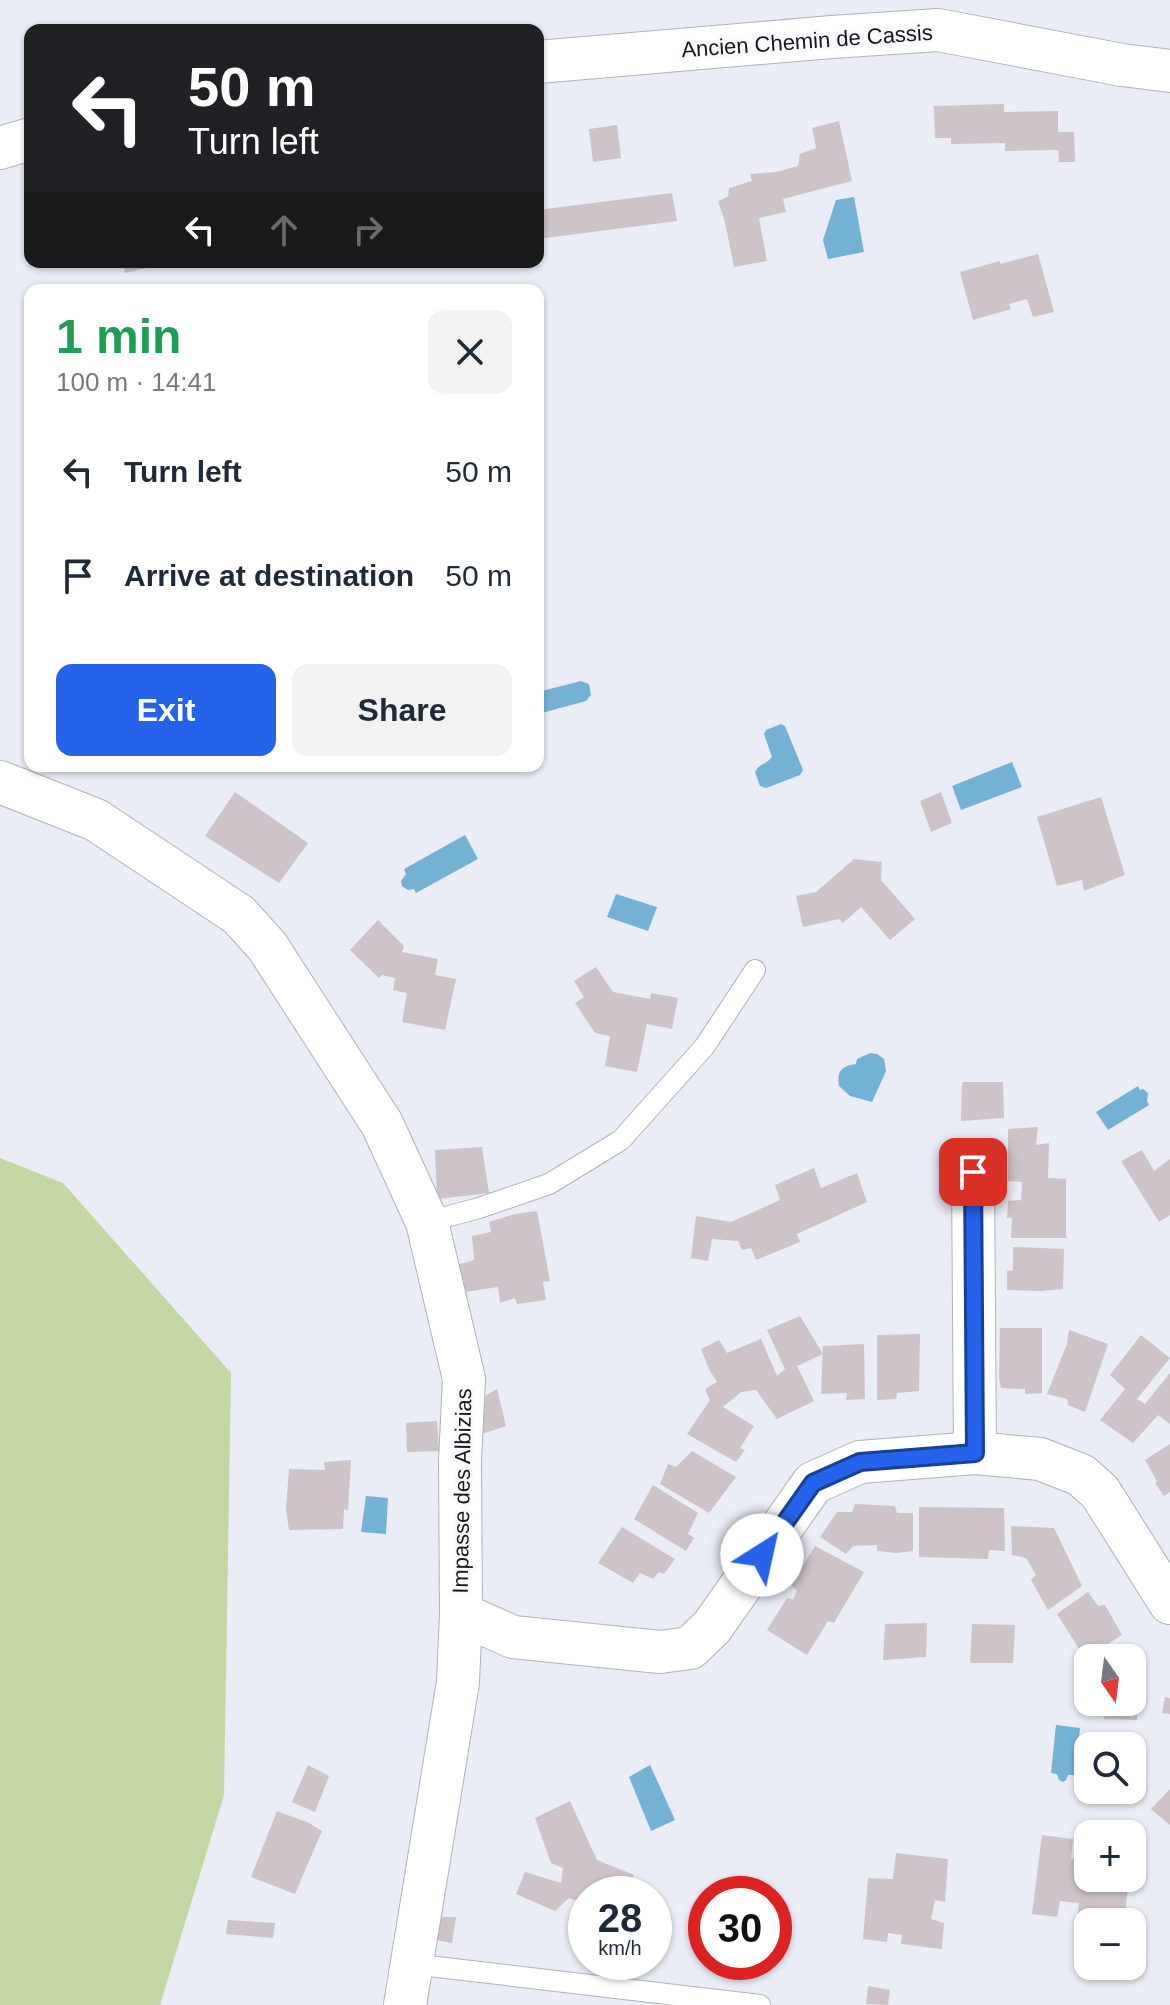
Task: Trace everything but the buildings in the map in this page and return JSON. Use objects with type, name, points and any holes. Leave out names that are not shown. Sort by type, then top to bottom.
[{"type":"street","name":"Ancien Chemin de Cassis","points":[[544,61],[938,30],[1122,65],[1170,71]]},
{"type":"street","points":[[0,148],[24,141]]},
{"type":"street","name":"Impasse des Albizias","points":[[0,782],[96,820],[239,915],[267,946],[382,1124],[427,1222],[464,1379],[460,1461],[461,1614],[458,1682],[405,2005]]},
{"type":"street","points":[[973,1172],[975,1453]]},
{"type":"street","points":[[461,1614],[513,1637],[660,1652],[690,1648],[712,1627],[813,1483],[860,1462],[975,1453],[1040,1459],[1081,1475],[1100,1492],[1170,1603]]},
{"type":"lane","points":[[427,1222],[549,1184],[621,1140],[705,1046],[755,970]]},
{"type":"lane","points":[[412,1964],[760,2005]]},
{"type":"green space","points":[[0,1158],[63,1183],[231,1373],[224,1795],[160,2005],[0,2005]]},
{"type":"water","points":[[854,197],[864,252],[828,259],[823,240],[836,200]]},
{"type":"water","points":[[581,681],[589,684],[591,695],[586,701],[544,712],[544,690]]},
{"type":"water","points":[[781,724],[785,726],[803,770],[800,775],[766,788],[760,786],[755,772],[772,757],[764,734],[766,730]]},
{"type":"water","points":[[1012,762],[1022,787],[961,810],[952,786]]},
{"type":"water","points":[[465,835],[478,859],[416,893],[414,889],[408,890],[402,886],[401,881],[406,874],[404,869]]},
{"type":"water","points":[[616,894],[657,907],[648,931],[607,917]]},
{"type":"water","points":[[870,1053],[884,1059],[886,1071],[872,1102],[850,1096],[839,1086],[840,1073],[844,1068],[856,1064],[857,1059]]},
{"type":"water","points":[[1138,1086],[1148,1093],[1149,1105],[1108,1130],[1096,1112]]},
{"type":"water","points":[[366,1496],[388,1498],[386,1534],[361,1532]]},
{"type":"water","points":[[1056,1725],[1080,1728],[1080,1732],[1074,1732],[1074,1775],[1068,1775],[1063,1782],[1057,1774],[1051,1773]]},
{"type":"water","points":[[650,1765],[675,1820],[651,1831],[629,1777]]},
{"type":"route","points":[[762,1555],[813,1483],[860,1462],[975,1453],[973,1172]]}]
